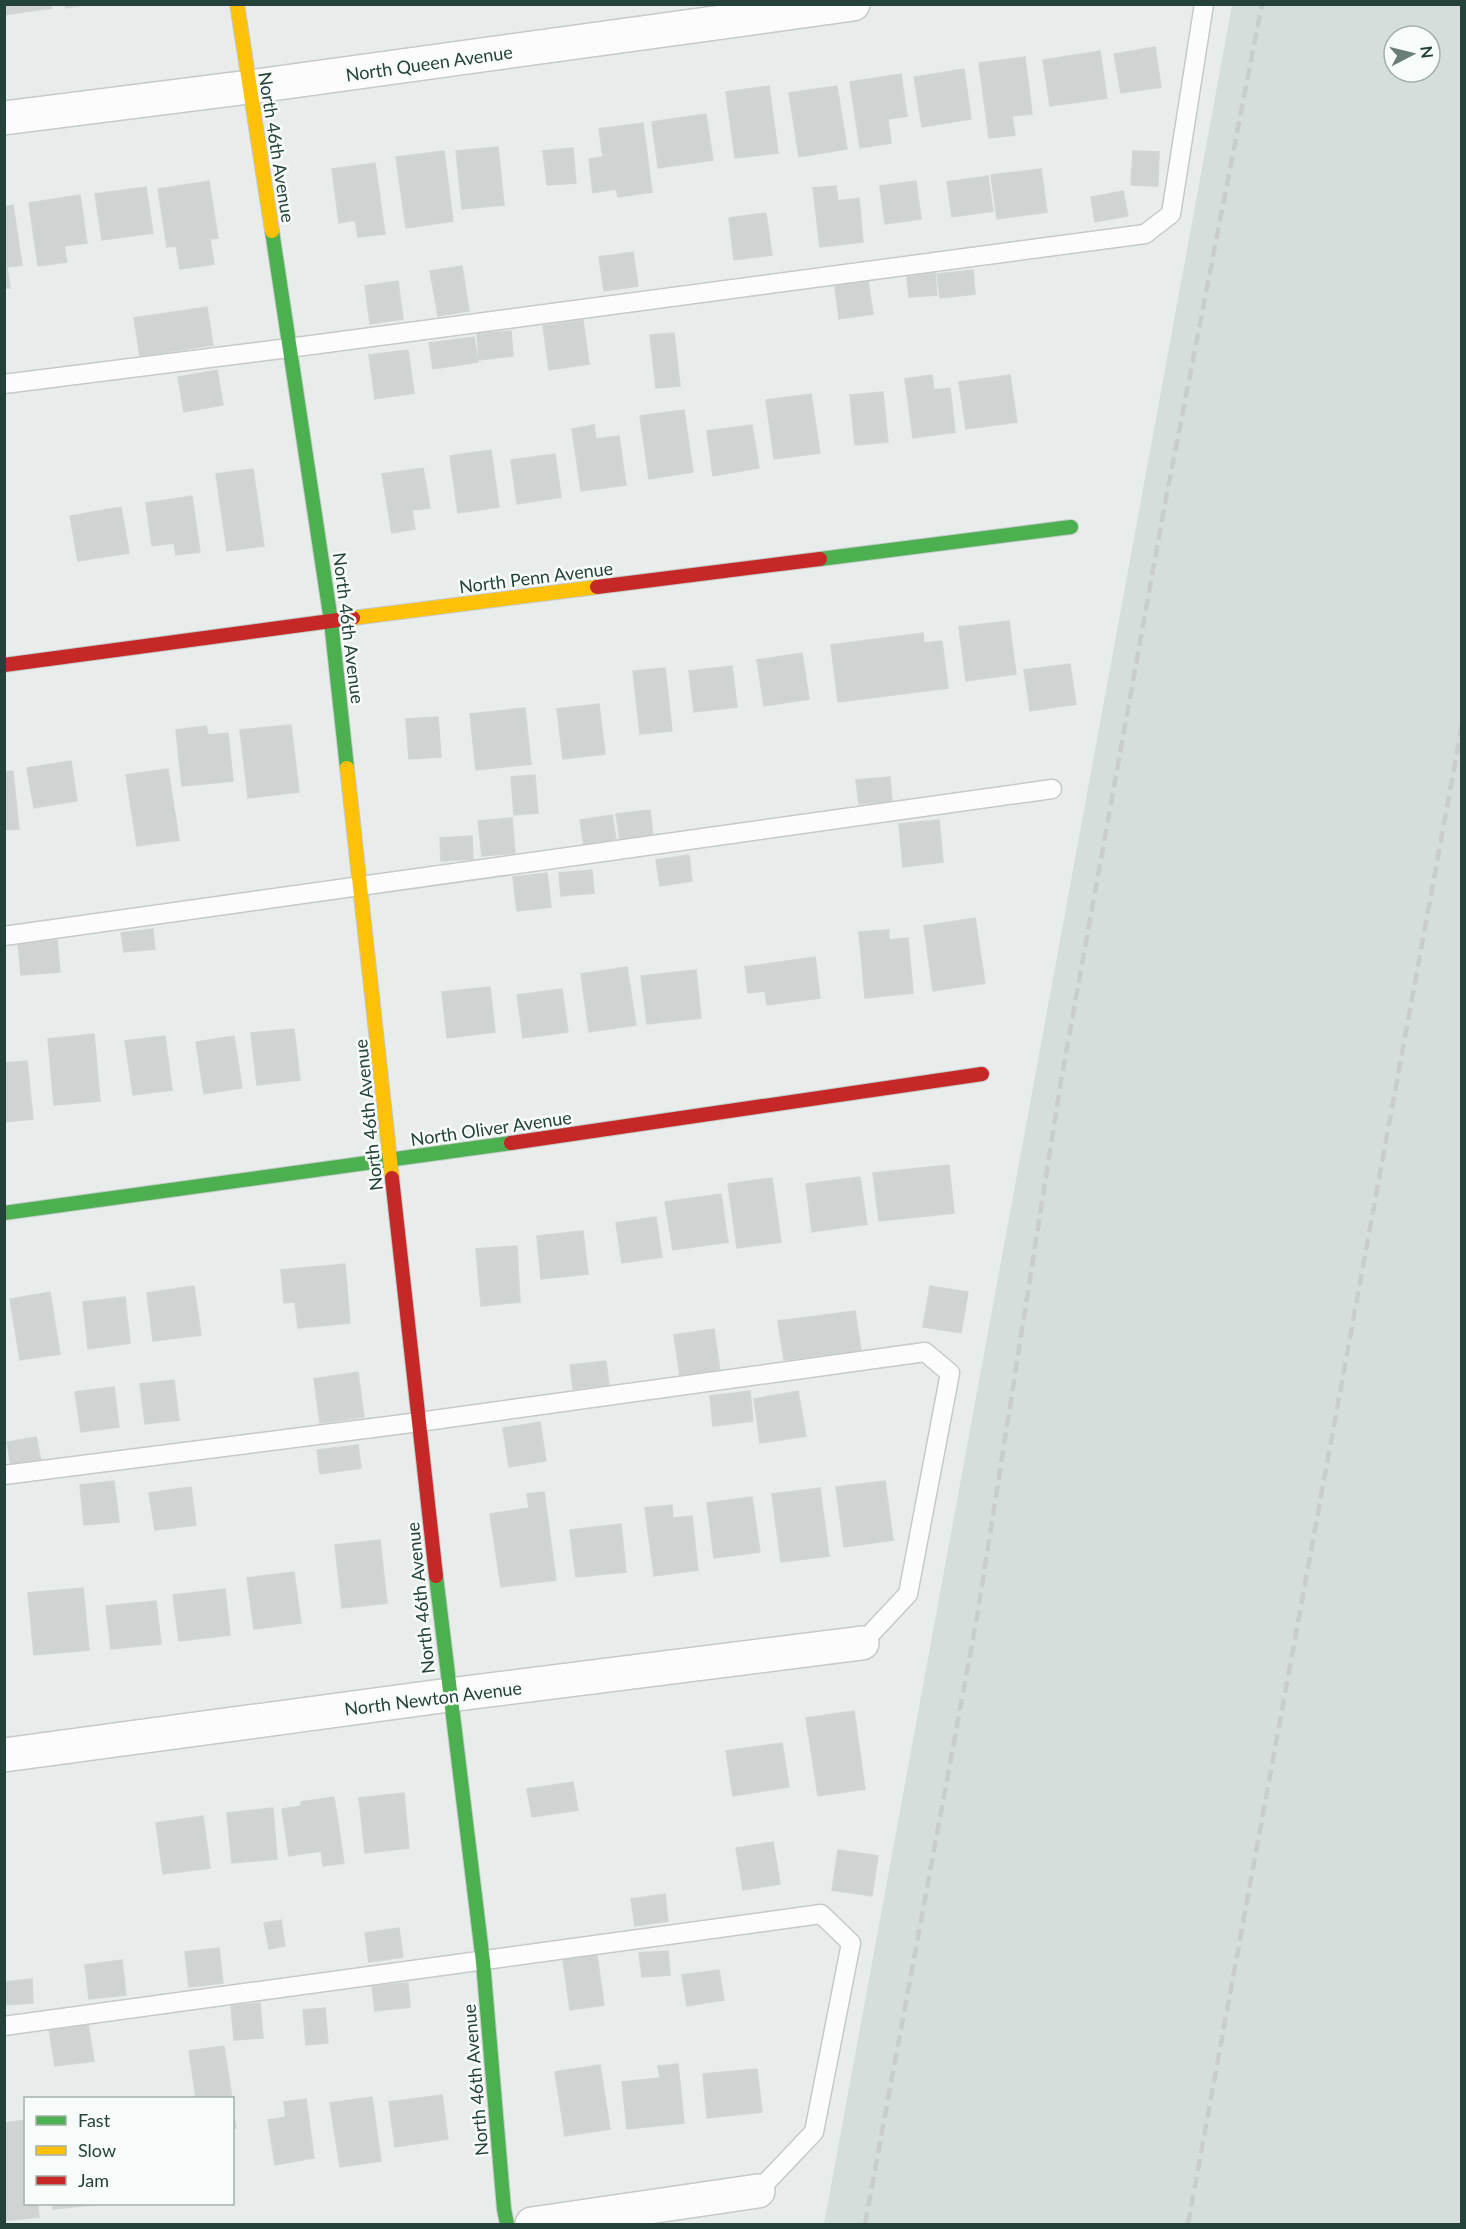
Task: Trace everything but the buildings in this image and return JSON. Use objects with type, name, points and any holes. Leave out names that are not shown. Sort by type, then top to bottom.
[{"type":"street","name":"North 46th Avenue","points":[[237,4],[331,621],[449,1695],[483,1962],[507,2224]]},
{"type":"street","name":"North Queen Avenue","points":[[4,118],[249,87],[853,4]]},
{"type":"street","name":"North Penn Avenue","points":[[4,665],[1071,527]]},
{"type":"street","name":"North Oliver Avenue","points":[[4,1213],[391,1161],[982,1074]]},
{"type":"street","name":"North Newton Avenue","points":[[4,1755],[449,1695],[862,1643]]},
{"type":"street","points":[[532,2224],[758,2191]]},
{"type":"lane","points":[[4,384],[1145,234],[1171,214],[1204,4]]},
{"type":"lane","points":[[4,936],[1052,789]]},
{"type":"lane","points":[[4,1475],[419,1422],[925,1352],[950,1373],[908,1594],[862,1643]]},
{"type":"lane","points":[[4,2026],[820,1914],[851,1943],[814,2132],[758,2191]]},
{"type":"shaded area","points":[[1232,5],[1461,5],[1461,2224],[824,2224]]},
{"type":"railway","points":[[865,2224],[977,1617],[1061,1081],[1164,509],[1262,4]]},
{"type":"railway","points":[[1188,2224],[1462,725]]},
{"type":"traffic: fast","points":[[272,231],[331,621],[347,768]]},
{"type":"traffic: fast","points":[[820,559],[1071,527]]},
{"type":"traffic: fast","points":[[4,1213],[511,1143]]},
{"type":"traffic: fast","points":[[436,1576],[483,1962],[507,2224]]},
{"type":"traffic: slow","points":[[237,4],[272,231]]},
{"type":"traffic: slow","points":[[353,618],[597,587]]},
{"type":"traffic: slow","points":[[347,768],[392,1178]]},
{"type":"traffic: jam","points":[[597,587],[820,559]]},
{"type":"traffic: jam","points":[[4,665],[353,618]]},
{"type":"traffic: jam","points":[[511,1143],[982,1074]]},
{"type":"traffic: jam","points":[[392,1178],[436,1576]]}]
